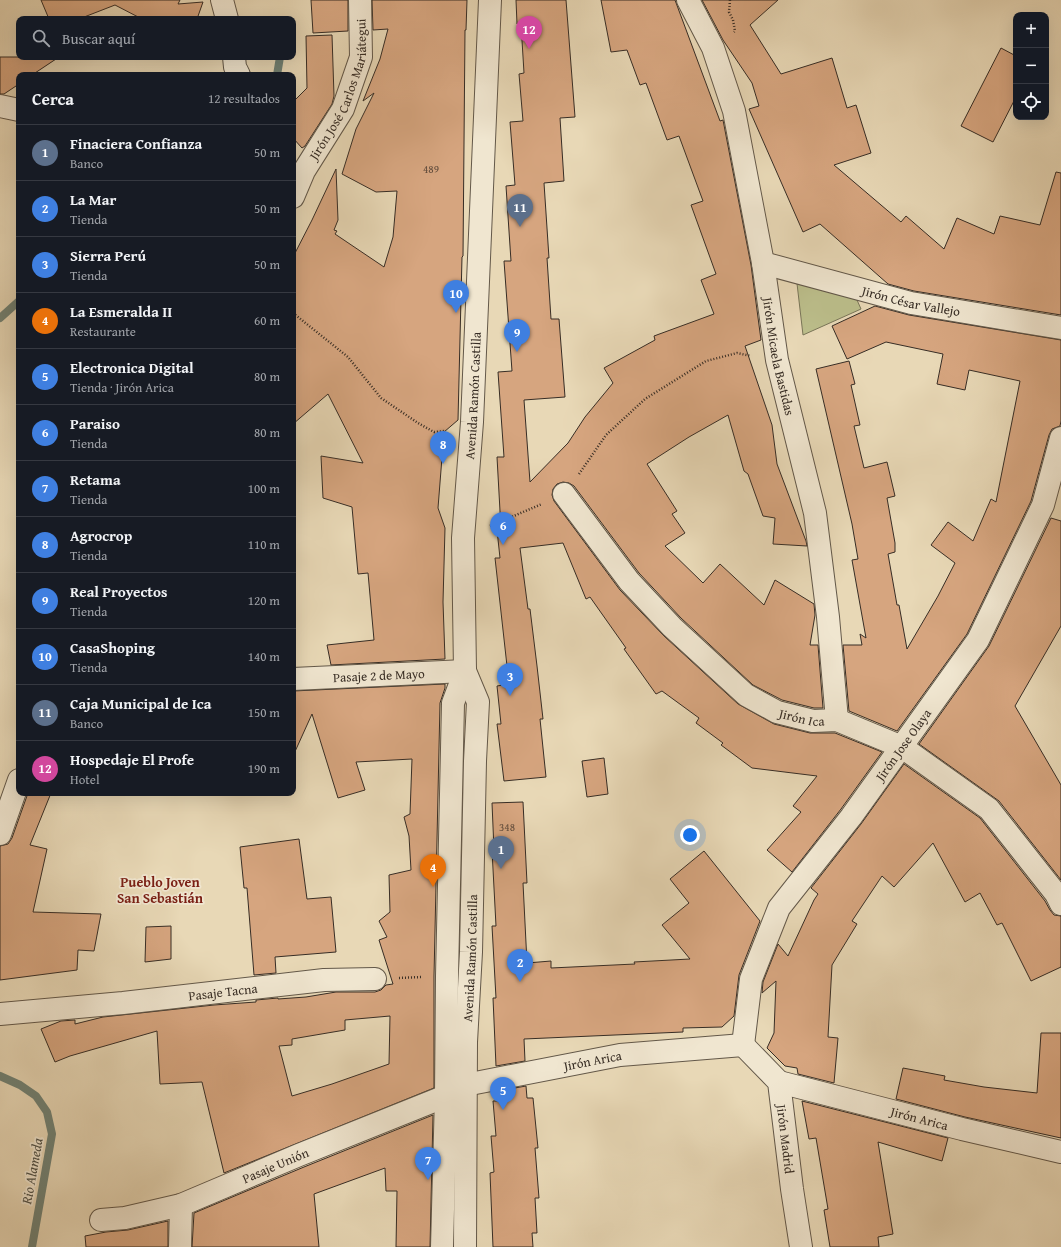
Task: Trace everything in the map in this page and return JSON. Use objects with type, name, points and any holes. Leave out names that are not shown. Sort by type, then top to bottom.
[{"type":"street","points":[[222,0],[226,16]]},
{"type":"street","name":"Jirón José Carlos Mariátegui","points":[[296,177],[298,164],[343,109],[361,57],[360,0]]},
{"type":"street","name":"Avenida Ramón Castilla","points":[[442,1247],[453,703],[465,671],[464,538],[472,422],[490,0]]},
{"type":"street","name":"Jirón Micaela Bastidas","points":[[688,0],[713,48],[734,111],[763,263],[777,360],[815,513],[828,617],[837,720]]},
{"type":"street","points":[[0,106],[16,109]]},
{"type":"street","name":"Jirón César Vallejo","points":[[763,263],[911,303],[1061,328]]},
{"type":"street","name":"Jirón Jose Olaya","points":[[744,1045],[751,979],[779,908],[851,817],[978,640],[1052,505],[1061,438]]},
{"type":"street","name":"Jirón Ica","points":[[564,494],[629,581],[672,627],[746,694],[777,712],[813,721],[837,720],[902,747],[989,809],[1056,894],[1061,904]]},
{"type":"street","name":"Avenida Ramón Castilla","points":[[465,671],[478,702],[475,761],[471,952],[466,1042],[465,1247]]},
{"type":"street","name":"Pasaje 2 de Mayo","points":[[296,679],[465,671]]},
{"type":"street","points":[[0,834],[16,789]]},
{"type":"street","name":"Pasaje Tacna","points":[[0,1014],[123,1003],[324,980],[375,979]]},
{"type":"street","points":[[744,1045],[779,1082]]},
{"type":"street","name":"Jirón Arica","points":[[446,1096],[465,1085],[620,1055],[744,1045]]},
{"type":"street","name":"Jirón Arica","points":[[779,1082],[962,1129],[1061,1152]]},
{"type":"street","name":"Jirón Madrid","points":[[779,1082],[792,1189],[801,1247]]},
{"type":"street","name":"Pasaje Unión","points":[[101,1220],[125,1218],[181,1205],[306,1152],[446,1096]]},
{"type":"street","points":[[180,1247],[181,1205]]},
{"type":"path","points":[[296,315],[348,357],[381,398],[418,423],[434,432],[454,430],[472,422]]},
{"type":"path","points":[[464,538],[564,494],[606,435],[645,399],[706,361],[737,353],[777,360]]},
{"type":"path","points":[[375,979],[447,976]]},
{"type":"green space","points":[[796,275],[853,291],[861,309],[803,335]]},
{"type":"building","points":[[41,0],[180,0],[178,4],[203,2],[198,16],[136,16],[115,5],[87,16],[48,16]]},
{"type":"building","points":[[311,0],[348,0],[348,31],[313,33]]},
{"type":"building","points":[[372,0],[467,0],[465,30],[463,256],[458,420],[444,432],[438,508],[445,528],[443,602],[445,659],[331,665],[327,645],[374,640],[368,573],[358,574],[352,507],[323,498],[321,456],[363,463],[328,394],[296,421],[296,251],[336,169],[338,220],[334,230],[337,231],[335,234],[384,267],[393,237],[397,191],[376,192],[342,174],[356,129],[374,93],[363,101],[380,59],[388,29],[373,30]]},
{"type":"building","points":[[516,0],[566,0],[575,117],[560,118],[564,181],[544,183],[551,319],[559,319],[565,397],[524,400],[530,482],[568,443],[585,417],[613,383],[604,368],[655,340],[654,336],[714,314],[701,280],[716,274],[691,205],[703,201],[679,136],[667,140],[646,83],[640,85],[627,50],[611,52],[601,0],[675,0],[720,121],[723,120],[751,265],[761,340],[745,346],[772,425],[777,464],[807,546],[773,544],[775,518],[763,516],[748,474],[744,471],[728,415],[689,437],[647,464],[677,511],[672,514],[685,533],[665,546],[703,583],[720,564],[764,605],[775,580],[814,604],[815,615],[810,645],[818,645],[823,708],[814,708],[782,700],[753,685],[681,618],[639,573],[574,486],[563,482],[557,484],[553,489],[552,495],[554,501],[620,590],[664,636],[738,704],[774,724],[810,733],[835,733],[882,752],[841,809],[792,872],[767,850],[801,812],[793,806],[817,776],[752,768],[721,745],[723,743],[696,723],[699,718],[662,691],[656,694],[590,597],[586,599],[563,543],[520,548],[537,666],[543,719],[540,719],[546,777],[504,781],[497,724],[501,724],[497,686],[509,684],[495,558],[500,558],[497,530],[501,529],[497,457],[504,457],[498,372],[512,371],[504,261],[511,261],[506,186],[515,185],[510,122],[523,121],[519,74],[524,73],[521,24],[517,24]]},
{"type":"building","points":[[702,0],[778,0],[750,25],[781,74],[832,58],[847,108],[856,105],[871,153],[834,165],[901,222],[906,216],[944,249],[957,218],[994,234],[1000,216],[1040,225],[1056,172],[1061,173],[1061,315],[914,291],[888,284],[820,224],[803,232],[749,109],[759,106],[752,83],[723,40]]},
{"type":"building","points":[[332,35],[334,96],[332,104],[305,146],[302,148],[296,141],[296,99],[307,88],[306,36]]},
{"type":"building","points":[[1001,48],[1013,54],[1013,103],[993,142],[961,126]]},
{"type":"building","points":[[0,57],[16,57],[16,60],[54,60],[36,72],[16,72],[16,86],[4,94],[0,94]]},
{"type":"building","points":[[875,306],[909,315],[1061,340],[1061,421],[1060,426],[1052,429],[1049,435],[1031,501],[967,634],[897,731],[849,711],[843,645],[862,645],[860,634],[866,638],[852,560],[858,559],[852,524],[816,369],[849,361],[855,384],[851,385],[860,425],[854,426],[864,468],[887,462],[895,496],[887,498],[895,543],[895,552],[888,554],[907,649],[938,596],[955,563],[931,545],[948,522],[973,541],[991,499],[996,502],[1020,381],[969,370],[965,390],[937,384],[943,354],[886,342],[847,359],[832,326]]},
{"type":"building","points":[[1051,518],[1061,521],[1061,626],[1015,706],[1061,785],[1061,880],[999,801],[919,744],[989,646]]},
{"type":"building","points":[[445,684],[440,703],[434,976],[434,1088],[224,1173],[202,1082],[160,1084],[157,1031],[70,1056],[55,1062],[41,1029],[61,1021],[75,1020],[75,1024],[103,1017],[256,1002],[256,1000],[306,997],[336,992],[375,992],[381,990],[386,985],[393,984],[379,940],[387,937],[379,921],[390,912],[389,875],[411,870],[409,836],[404,817],[410,814],[412,759],[356,762],[365,790],[338,798],[312,714],[296,749],[296,691]],"holes":[[[390,1016],[389,1064],[292,1096],[279,1046],[292,1045],[292,1039],[345,1030],[345,1020]]]},
{"type":"building","points":[[604,758],[608,794],[587,797],[582,761]]},
{"type":"building","points":[[904,764],[980,818],[1045,901],[1054,915],[1061,916],[1061,967],[1031,981],[1002,923],[997,925],[980,893],[965,902],[933,843],[894,887],[882,876],[852,921],[857,924],[832,965],[828,1037],[838,1038],[834,1083],[798,1074],[797,1068],[785,1066],[767,1048],[774,1033],[776,981],[762,993],[763,982],[778,944],[788,956],[818,894],[811,888],[861,824]]},
{"type":"building","points":[[27,796],[50,796],[30,845],[47,849],[33,912],[101,914],[94,951],[78,950],[77,970],[0,980],[0,846],[8,844],[12,838]]},
{"type":"building","points":[[523,802],[527,883],[523,883],[527,963],[551,961],[551,968],[635,964],[634,962],[690,959],[662,925],[689,903],[670,879],[704,851],[760,921],[739,975],[734,1016],[722,1027],[683,1028],[683,1032],[524,1039],[525,1061],[496,1066],[493,998],[496,998],[492,926],[496,926],[492,850],[494,850],[492,803]]},
{"type":"building","points":[[299,839],[307,899],[331,897],[336,952],[275,957],[276,973],[254,975],[247,888],[244,888],[240,847]]},
{"type":"building","points":[[171,926],[171,959],[145,962],[146,927]]},
{"type":"building","points":[[1041,1033],[1061,1033],[1061,1138],[965,1117],[896,1099],[903,1068],[945,1076],[944,1080],[984,1087],[1037,1093]]},
{"type":"building","points":[[526,1086],[527,1098],[533,1098],[538,1148],[535,1148],[539,1198],[535,1198],[537,1233],[532,1233],[533,1247],[493,1247],[490,1173],[494,1172],[491,1136],[496,1136],[493,1101],[498,1101],[498,1091]]},
{"type":"building","points":[[802,1101],[948,1138],[942,1161],[878,1142],[893,1234],[878,1237],[879,1247],[830,1247],[824,1210],[828,1209],[816,1138],[809,1139]]},
{"type":"building","points":[[433,1115],[430,1247],[396,1247],[397,1191],[386,1191],[385,1168],[314,1194],[319,1247],[192,1247],[194,1213]]},
{"type":"building","points":[[168,1221],[168,1247],[86,1247],[85,1236],[128,1230]]},
{"type":"waterway","points":[[278,72],[280,60]]},
{"type":"waterway","points":[[0,318],[16,304]]},
{"type":"waterway","name":"Rio Alameda","points":[[0,1076],[20,1085],[36,1096],[47,1112],[52,1134],[32,1247]]},
{"type":"place","name":"Hospedaje El Profe","points":[[529,49]]},
{"type":"place","name":"Caja Municipal de Ica","points":[[520,227]]},
{"type":"place","name":"CasaShoping","points":[[456,313]]},
{"type":"place","name":"Real Proyectos","points":[[517,352]]},
{"type":"place","name":"Agrocrop","points":[[443,464]]},
{"type":"place","name":"Paraiso","points":[[503,545]]},
{"type":"place","name":"Sierra Perú","points":[[510,696]]},
{"type":"place","name":"Finaciera Confianza","points":[[501,869]]},
{"type":"place","name":"La Esmeralda II","points":[[433,887]]},
{"type":"place","name":"La Mar","points":[[520,982]]},
{"type":"place","name":"Electronica Digital","points":[[503,1110]]},
{"type":"place","name":"Retama","points":[[428,1180]]},
{"type":"district","name":"Pueblo Joven San Sebastián","points":[[160,890]]}]
